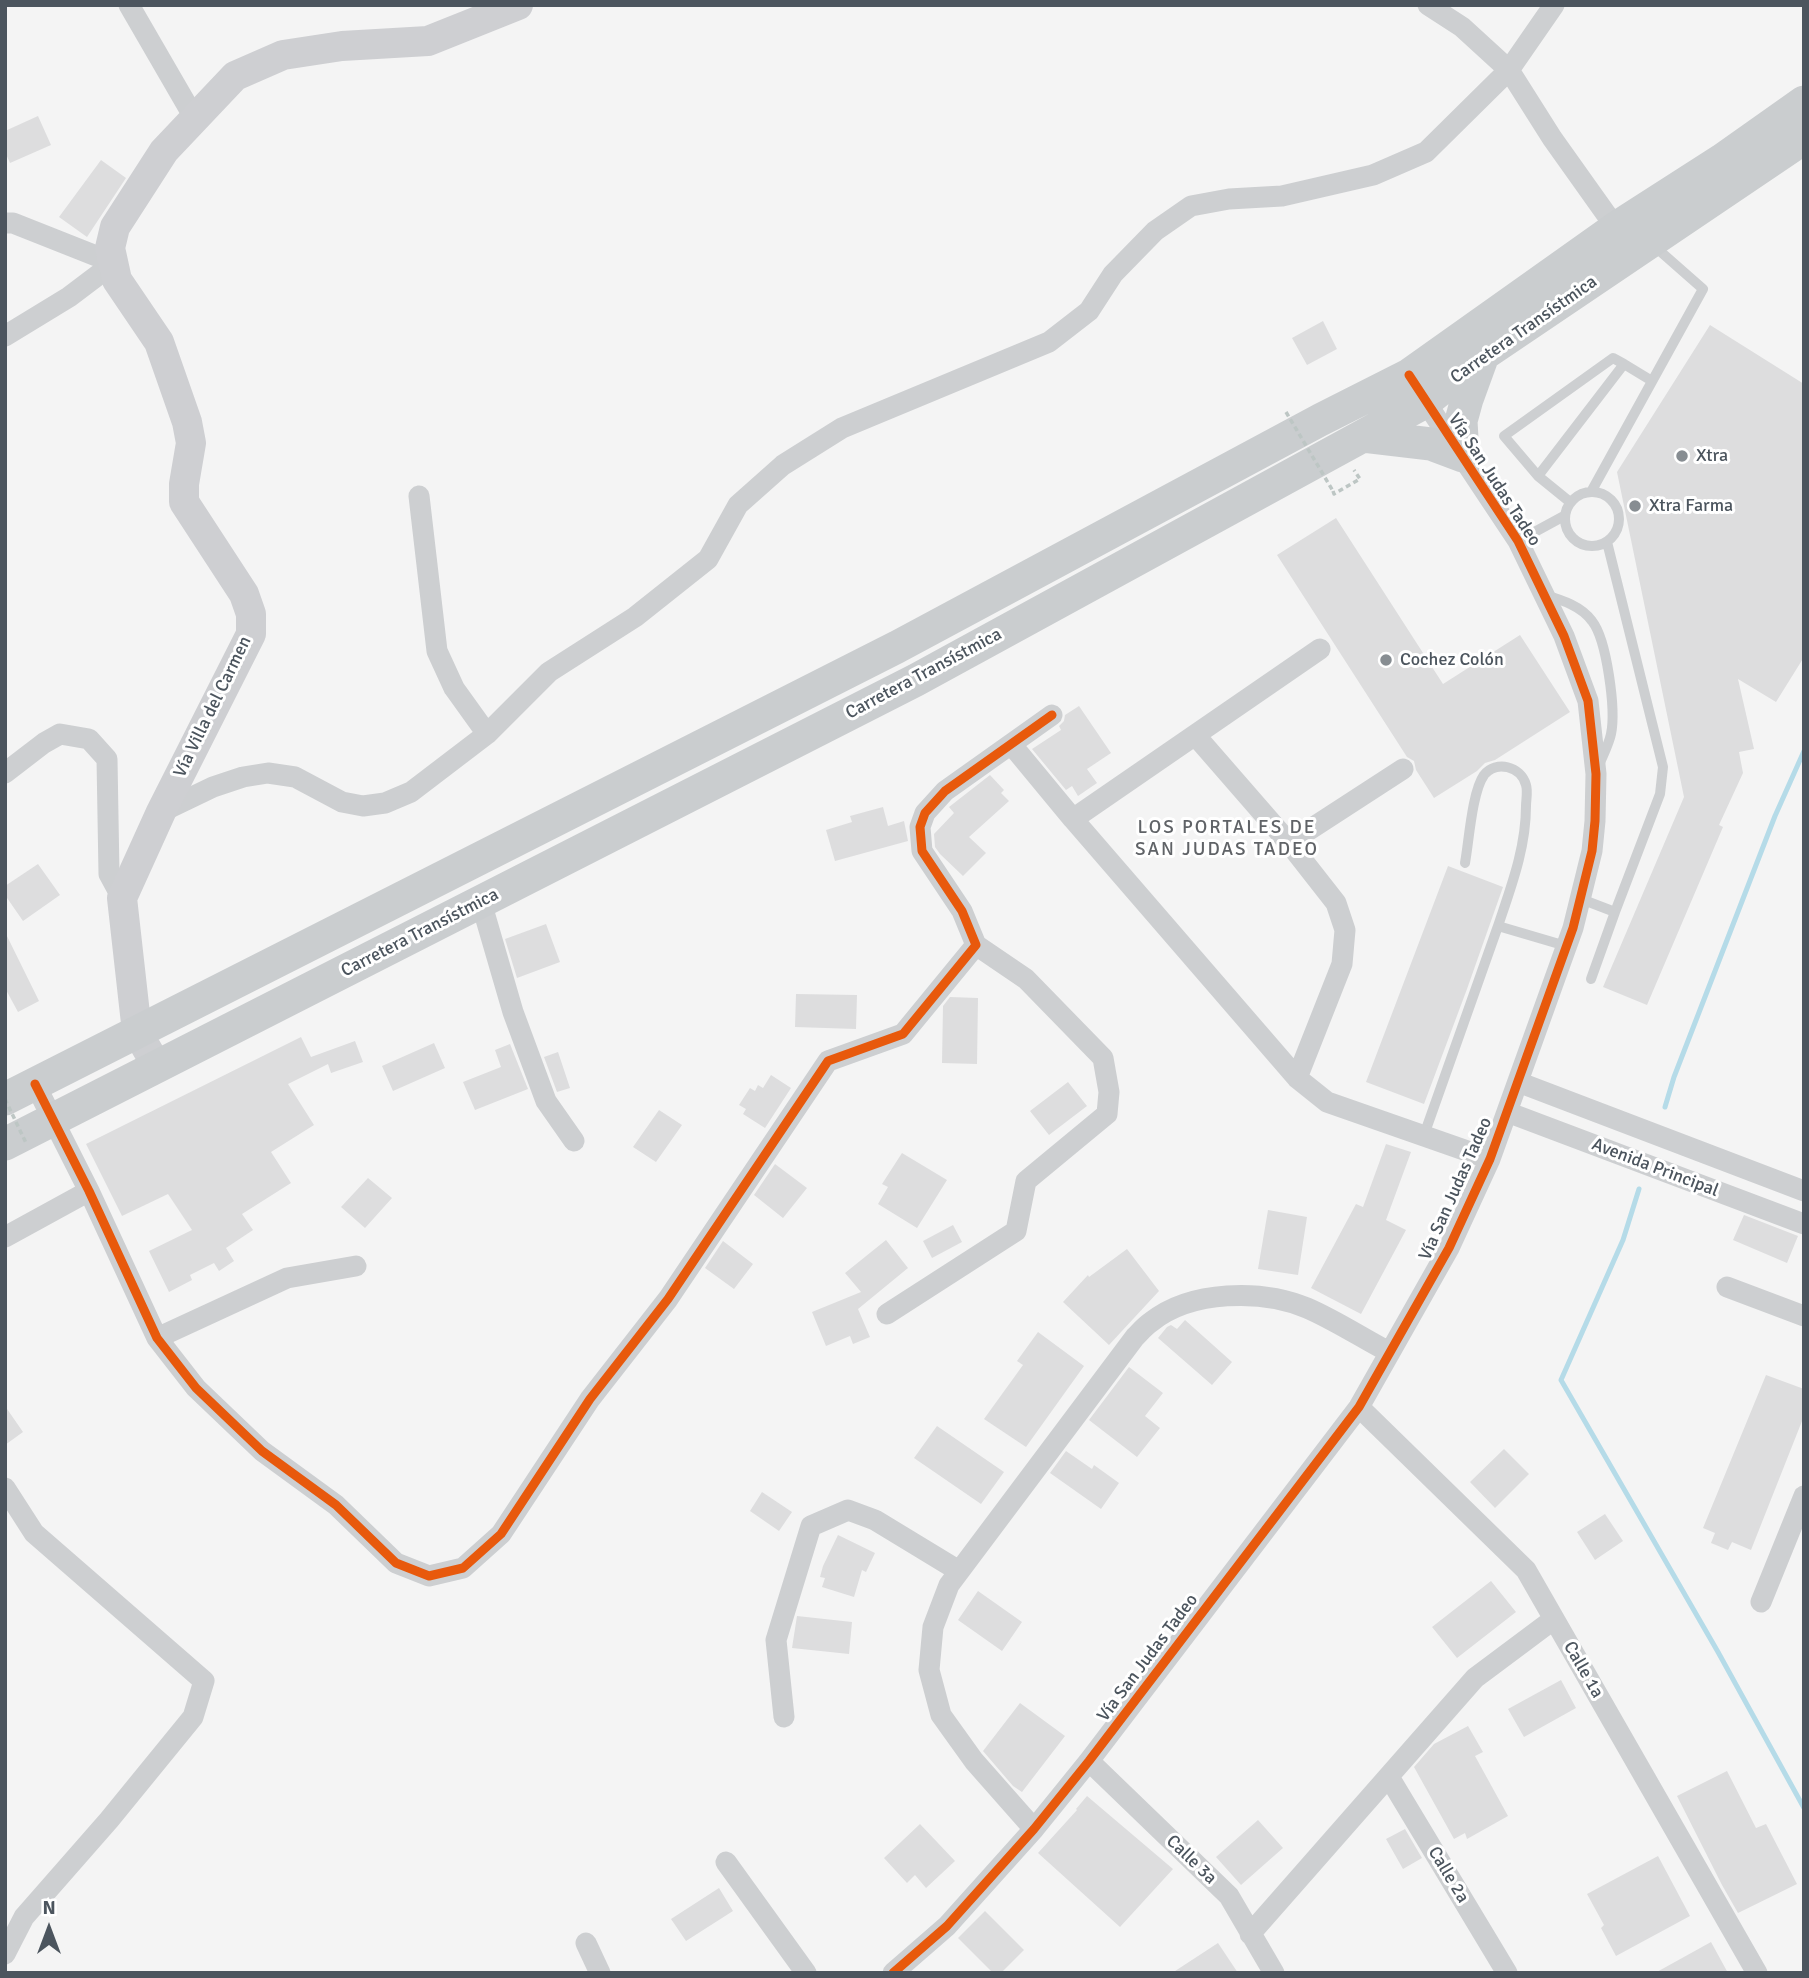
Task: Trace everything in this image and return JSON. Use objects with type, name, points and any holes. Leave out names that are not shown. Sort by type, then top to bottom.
[{"type":"main road","name":"Carretera Transístmica","points":[[16,1143],[53,1120],[157,1066],[916,680],[1363,436],[1616,228],[1804,103]]},
{"type":"main road","name":"Carretera Transístmica","points":[[5,1099],[897,646],[1320,420],[1417,389],[1484,354],[1804,138]]},
{"type":"main road","points":[[1363,436],[1431,444],[1463,456],[1461,421],[1484,354]]},
{"type":"street","points":[[130,5],[195,119]]},
{"type":"street","name":"Vía Villa del Carmen","points":[[122,898],[161,812],[250,634],[250,614],[244,594],[184,502],[184,484],[191,443],[187,422],[159,342],[117,280],[110,248],[115,227],[164,151],[235,76],[283,55],[342,46],[428,41],[518,5]]},
{"type":"street","points":[[1428,5],[1462,27],[1509,70],[1552,138],[1616,228]]},
{"type":"street","points":[[161,812],[213,787],[243,777],[268,773],[295,777],[342,802],[363,806],[385,803],[411,792],[487,734],[549,672],[635,617],[708,559],[738,505],[783,465],[842,428],[1049,342],[1089,311],[1113,274],[1155,231],[1191,206],[1229,199],[1282,196],[1373,175],[1426,152],[1509,70],[1554,5]]},
{"type":"street","points":[[5,223],[13,223],[114,263]]},
{"type":"street","points":[[5,336],[69,297],[114,263]]},
{"type":"street","name":"Vía San Judas Tadeo","points":[[893,1973],[947,1926],[1034,1829],[1359,1407],[1449,1248],[1490,1159],[1566,946],[1592,851],[1596,774],[1588,701],[1564,636],[1518,541],[1417,389]]},
{"type":"street","points":[[419,495],[437,651],[454,688],[487,734]]},
{"type":"street","points":[[1073,819],[1320,649]]},
{"type":"street","points":[[887,1314],[1016,1231],[1026,1181],[1107,1114],[1109,1092],[1103,1058],[1026,979],[976,945],[962,911],[922,851],[920,827],[925,813],[945,791],[1052,716]]},
{"type":"street","points":[[5,773],[60,734],[89,739],[107,759],[108,874],[122,898],[137,1031],[157,1066]]},
{"type":"street","points":[[1195,735],[1289,843],[1336,904],[1345,930],[1342,964],[1297,1078]]},
{"type":"street","points":[[1011,744],[1297,1078],[1327,1102],[1490,1159]]},
{"type":"street","points":[[1289,843],[1404,769]]},
{"type":"street","points":[[481,902],[513,1012],[547,1101],[574,1141]]},
{"type":"street","points":[[35,1084],[89,1191],[157,1338],[196,1388],[262,1451],[336,1505],[396,1563],[429,1576],[463,1568],[501,1534],[590,1399],[668,1299],[828,1061],[903,1034],[976,945]]},
{"type":"street","name":"Avenida Principal","points":[[1518,1082],[1804,1191]]},
{"type":"street","name":"Avenida Principal","points":[[1507,1112],[1804,1224]]},
{"type":"street","points":[[5,1237],[89,1191]]},
{"type":"street","points":[[157,1338],[287,1278],[356,1266]]},
{"type":"street","points":[[1727,1287],[1804,1316]]},
{"type":"street","points":[[1034,1829],[974,1761],[941,1715],[929,1670],[933,1628],[948,1585],[1135,1337],[1164,1314],[1202,1300],[1229,1295],[1277,1298],[1307,1308],[1389,1352]]},
{"type":"street","name":"Calle 1a","points":[[1359,1407],[1526,1570],[1757,1973]]},
{"type":"street","points":[[5,1488],[34,1533],[204,1681],[193,1717],[24,1917],[5,1954]]},
{"type":"street","points":[[1760,1602],[1804,1496]]},
{"type":"street","points":[[784,1717],[776,1640],[811,1526],[848,1510],[875,1520],[959,1571]]},
{"type":"street","points":[[1250,1934],[1475,1678],[1554,1619]]},
{"type":"street","name":"Calle 3a","points":[[1089,1761],[1229,1896],[1274,1973]]},
{"type":"street","name":"Calle 2a","points":[[1389,1777],[1507,1973]]},
{"type":"street","points":[[726,1862],[806,1973]]},
{"type":"street","points":[[586,1943],[600,1973]]},
{"type":"lane","points":[[1591,492],[1703,289],[1650,242]]},
{"type":"lane","points":[[1570,502],[1538,476],[1504,436],[1613,358],[1652,380]]},
{"type":"lane","points":[[1538,476],[1624,364]]},
{"type":"lane","points":[[1591,492],[1605,495],[1615,504],[1619,517],[1617,531],[1607,542],[1593,547],[1577,543],[1567,531],[1564,516],[1570,502],[1579,495],[1591,492]]},
{"type":"lane","points":[[1518,541],[1564,516]]},
{"type":"lane","points":[[1591,979],[1660,794],[1663,767],[1607,542]]},
{"type":"lane","points":[[1545,595],[1568,602],[1591,619],[1600,633],[1613,720],[1611,736],[1596,774]]},
{"type":"lane","points":[[1423,1135],[1518,864],[1526,827],[1526,784],[1517,771],[1505,765],[1491,768],[1477,787],[1465,863]]},
{"type":"lane","points":[[1581,898],[1615,912]]},
{"type":"lane","points":[[1498,926],[1566,946]]},
{"type":"path","points":[[1286,412],[1334,494],[1360,479]]},
{"type":"path","points":[[5,1099],[16,1143]]},
{"type":"building","points":[[38,116],[51,145],[10,163],[5,152],[5,131]]},
{"type":"building","points":[[101,160],[126,178],[87,237],[59,217]]},
{"type":"building","points":[[1323,321],[1337,349],[1307,365],[1292,338]]},
{"type":"building","points":[[1710,325],[1804,384],[1804,657],[1776,702],[1738,679],[1754,749],[1739,752],[1743,773],[1719,825],[1723,827],[1647,1005],[1603,987],[1684,797],[1617,472]]},
{"type":"building","name":"Cochez Colón","points":[[1336,518],[1443,684],[1520,635],[1570,712],[1495,760],[1485,763],[1434,798],[1416,770],[1414,761],[1407,757],[1277,555]]},
{"type":"building","points":[[1079,706],[1111,753],[1087,769],[1097,783],[1078,796],[1072,786],[1066,790],[1032,749],[1061,730],[1059,726],[1065,715]]},
{"type":"building","points":[[990,775],[1004,790],[1001,793],[1009,801],[969,837],[986,853],[963,876],[935,847],[934,834],[954,813],[949,807]]},
{"type":"building","points":[[883,807],[888,826],[904,821],[908,841],[835,861],[826,830],[852,822],[850,816]]},
{"type":"building","points":[[38,864],[60,895],[23,921],[5,895],[5,886]]},
{"type":"building","points":[[1448,866],[1503,887],[1424,1104],[1366,1082]]},
{"type":"building","points":[[546,924],[560,962],[517,978],[505,939]]},
{"type":"building","points":[[5,932],[39,1001],[18,1012],[5,988]]},
{"type":"building","points":[[796,994],[857,995],[856,1029],[795,1027]]},
{"type":"building","points":[[950,997],[978,998],[977,1064],[942,1063],[943,1006]]},
{"type":"building","points":[[301,1037],[311,1057],[355,1041],[363,1062],[331,1073],[328,1064],[288,1084],[314,1125],[271,1152],[291,1183],[242,1214],[253,1230],[226,1248],[234,1261],[219,1271],[214,1263],[190,1275],[192,1280],[169,1292],[149,1251],[192,1230],[168,1194],[122,1216],[86,1144]]},
{"type":"building","points":[[434,1043],[445,1068],[393,1091],[382,1066]]},
{"type":"building","points":[[510,1044],[528,1089],[475,1110],[463,1082],[501,1067],[495,1050]]},
{"type":"building","points":[[558,1052],[570,1088],[557,1092],[544,1057]]},
{"type":"building","points":[[771,1075],[791,1088],[765,1128],[743,1114],[746,1109],[739,1105],[750,1088],[755,1091],[758,1085],[763,1088]]},
{"type":"building","points":[[1068,1082],[1087,1106],[1049,1135],[1030,1111]]},
{"type":"building","points":[[659,1110],[682,1125],[656,1162],[633,1147]]},
{"type":"building","points":[[1386,1144],[1411,1152],[1386,1220],[1406,1230],[1361,1314],[1311,1288],[1356,1204],[1363,1207]]},
{"type":"building","points":[[902,1153],[947,1180],[917,1228],[878,1204],[888,1187],[882,1184]]},
{"type":"building","points":[[775,1164],[807,1188],[783,1218],[754,1195]]},
{"type":"building","points":[[368,1178],[392,1198],[365,1228],[341,1207]]},
{"type":"building","points":[[1268,1210],[1307,1217],[1298,1275],[1258,1269]]},
{"type":"building","points":[[1744,1215],[1798,1236],[1787,1263],[1733,1240]]},
{"type":"building","points":[[953,1225],[962,1242],[932,1258],[923,1241]]},
{"type":"building","points":[[886,1240],[908,1268],[858,1309],[870,1337],[853,1344],[850,1336],[826,1346],[812,1312],[861,1292],[845,1273]]},
{"type":"building","points":[[723,1241],[753,1264],[734,1289],[705,1268]]},
{"type":"building","points":[[1127,1249],[1159,1291],[1109,1345],[1063,1302],[1088,1275],[1089,1277]]},
{"type":"building","points":[[1185,1320],[1232,1362],[1212,1385],[1158,1338],[1167,1327],[1171,1325],[1177,1329]]},
{"type":"building","points":[[1038,1332],[1084,1366],[1026,1447],[984,1419],[1023,1365],[1017,1361]]},
{"type":"building","points":[[1129,1367],[1163,1393],[1145,1416],[1160,1428],[1137,1457],[1089,1420]]},
{"type":"building","points":[[1766,1375],[1804,1389],[1804,1416],[1751,1550],[1732,1542],[1728,1550],[1711,1543],[1715,1533],[1703,1528]]},
{"type":"building","points":[[5,1406],[23,1432],[5,1445]]},
{"type":"building","points":[[937,1426],[1004,1472],[981,1504],[914,1458]]},
{"type":"building","points":[[1504,1449],[1529,1474],[1495,1508],[1470,1482]]},
{"type":"building","points":[[1066,1451],[1092,1469],[1094,1465],[1119,1483],[1101,1509],[1050,1473]]},
{"type":"building","points":[[762,1492],[792,1512],[779,1531],[750,1511]]},
{"type":"building","points":[[1605,1514],[1623,1541],[1595,1560],[1577,1532]]},
{"type":"building","points":[[838,1535],[875,1553],[866,1572],[862,1570],[854,1597],[822,1587],[825,1578],[820,1577],[823,1566]]},
{"type":"building","points":[[1491,1581],[1516,1612],[1457,1658],[1432,1627]]},
{"type":"building","points":[[978,1591],[1022,1622],[1002,1651],[958,1620]]},
{"type":"building","points":[[797,1616],[852,1622],[849,1654],[792,1648]]},
{"type":"building","points":[[1561,1680],[1576,1708],[1524,1737],[1508,1709]]},
{"type":"building","points":[[1020,1703],[1065,1736],[1022,1792],[1013,1786],[983,1751]]},
{"type":"building","points":[[1468,1726],[1483,1752],[1475,1756],[1508,1816],[1467,1839],[1465,1833],[1454,1839],[1414,1767],[1434,1744]]},
{"type":"building","points":[[1727,1771],[1756,1828],[1766,1824],[1797,1884],[1738,1913],[1677,1796]]},
{"type":"building","points":[[1087,1796],[1173,1869],[1120,1927],[1038,1853]]},
{"type":"building","points":[[1258,1820],[1283,1848],[1241,1885],[1216,1857]]},
{"type":"building","points":[[920,1824],[955,1861],[926,1888],[915,1875],[907,1883],[884,1858]]},
{"type":"building","points":[[1405,1829],[1422,1858],[1403,1869],[1386,1839]]},
{"type":"building","points":[[1658,1856],[1690,1916],[1616,1956],[1601,1928],[1604,1925],[1587,1894]]},
{"type":"building","points":[[719,1888],[733,1911],[686,1941],[671,1919]]},
{"type":"building","points":[[985,1911],[1024,1950],[1001,1973],[993,1973],[958,1938]]},
{"type":"building","points":[[1711,1942],[1728,1973],[1655,1973]]},
{"type":"building","points":[[1218,1943],[1238,1973],[1172,1973]]},
{"type":"waterway","points":[[1665,1107],[1674,1077],[1775,816],[1804,751]]},
{"type":"waterway","points":[[1639,1189],[1623,1240],[1561,1380],[1718,1652],[1804,1808]]},
{"type":"cycle path","points":[[893,1973],[947,1926],[1034,1829],[1359,1407],[1449,1248],[1490,1159],[1573,928],[1592,851],[1595,821],[1596,774],[1588,701],[1564,636],[1518,541],[1409,375]]},
{"type":"cycle path","points":[[35,1084],[89,1191],[157,1338],[196,1388],[262,1451],[336,1505],[396,1563],[429,1576],[463,1568],[501,1534],[590,1399],[668,1299],[828,1061],[903,1034],[976,945],[962,911],[922,851],[920,827],[925,813],[945,791],[1052,715]]},
{"type":"place","name":"Xtra","points":[[1682,456]]},
{"type":"place","name":"Xtra Farma","points":[[1635,506]]},
{"type":"place","name":"Cochez Colón","points":[[1386,660]]},
{"type":"district","name":"LOS PORTALES DE SAN JUDAS TADEO","points":[[1227,839]]}]
